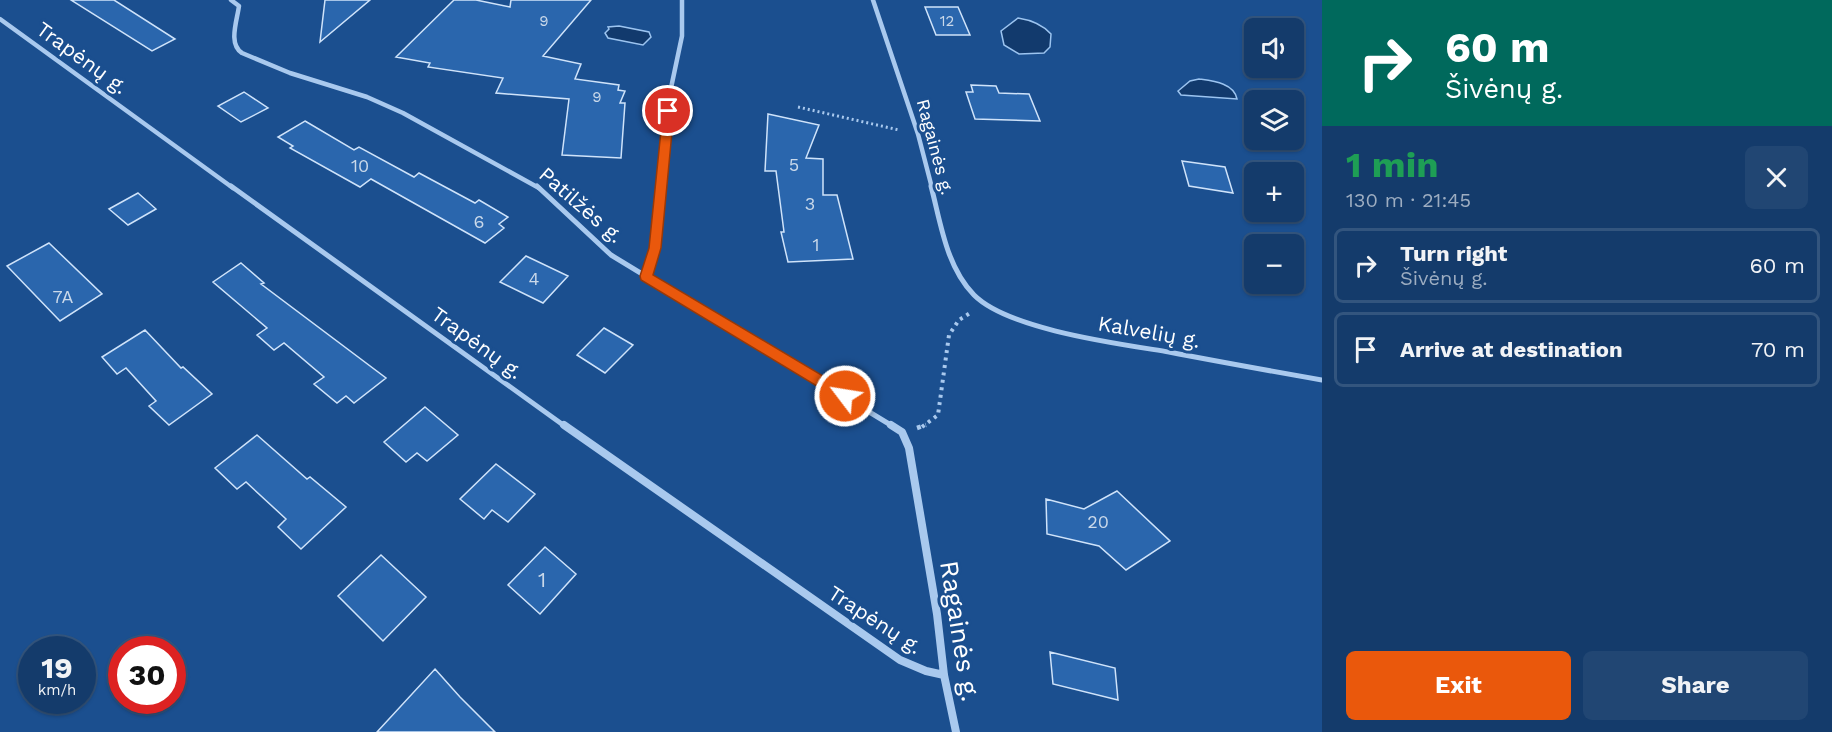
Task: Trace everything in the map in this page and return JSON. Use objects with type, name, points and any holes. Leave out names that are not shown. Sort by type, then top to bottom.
[{"type":"street","name":"Patilžės g.","points":[[231,0],[239,6],[234,43],[236,49],[242,53],[290,73],[367,97],[403,113],[532,182],[550,196],[611,255],[902,432]]},
{"type":"street","points":[[646,276],[655,248],[671,88],[682,36],[682,0]]},
{"type":"street","name":"Ragainės g.","points":[[873,0],[918,134],[948,252],[959,277],[976,297]]},
{"type":"street","name":"Trapėnų g.","points":[[0,19],[490,374],[900,660],[926,671],[944,675]]},
{"type":"street","name":"Kalvelių g.","points":[[976,297],[1030,324],[1073,335],[1322,380]]},
{"type":"street","name":"Ragainės g.","points":[[902,432],[909,448],[937,614],[944,675],[956,732]]},
{"type":"path","points":[[798,106],[918,134]]},
{"type":"path","points":[[902,432],[925,426],[938,415],[949,335],[959,320],[985,302]]},
{"type":"water","points":[[1018,18],[1036,23],[1051,34],[1050,47],[1044,53],[1019,54],[1004,45],[1001,31]]},
{"type":"water","points":[[619,26],[649,32],[651,37],[643,45],[608,38],[605,33],[608,27]]},
{"type":"water","points":[[1199,79],[1227,86],[1232,89],[1237,99],[1181,95],[1178,91],[1190,81]]},
{"type":"building","points":[[71,0],[114,0],[175,39],[152,51]]},
{"type":"building","points":[[325,0],[370,0],[320,42]]},
{"type":"building","points":[[454,0],[476,0],[510,7],[511,0],[591,0],[543,56],[581,64],[575,79],[619,85],[618,90],[625,91],[620,103],[625,103],[621,158],[562,155],[569,99],[496,93],[503,78],[428,67],[430,63],[396,57]]},
{"type":"building","points":[[925,7],[958,7],[970,35],[936,35]]},
{"type":"building","points":[[971,85],[996,86],[999,93],[1029,94],[1040,121],[975,119],[966,92],[973,92]]},
{"type":"building","points":[[244,92],[268,108],[241,122],[218,106]]},
{"type":"building","points":[[768,114],[819,125],[806,158],[823,159],[823,195],[837,195],[853,259],[788,262],[781,232],[784,232],[776,171],[765,171]]},
{"type":"building","points":[[305,121],[354,150],[359,147],[414,177],[419,173],[475,203],[479,200],[508,217],[499,224],[504,228],[485,243],[371,179],[360,187],[290,148],[293,146],[278,137]]},
{"type":"building","points":[[1182,161],[1225,167],[1233,193],[1189,186]]},
{"type":"building","points":[[138,193],[156,209],[128,225],[109,209]]},
{"type":"building","points":[[49,243],[102,294],[60,321],[7,266]]},
{"type":"building","points":[[526,256],[568,276],[543,303],[500,282]]},
{"type":"building","points":[[241,263],[264,283],[261,284],[386,378],[354,403],[346,396],[337,403],[314,384],[324,377],[284,343],[274,350],[257,335],[267,328],[213,282]]},
{"type":"building","points":[[604,328],[633,345],[605,373],[577,355]]},
{"type":"building","points":[[145,330],[181,368],[183,367],[212,394],[169,425],[149,406],[156,401],[126,368],[117,374],[102,357]]},
{"type":"building","points":[[425,407],[458,435],[427,461],[417,453],[406,462],[384,442]]},
{"type":"building","points":[[257,435],[307,479],[310,477],[346,507],[301,549],[278,527],[286,519],[246,482],[237,489],[215,468]]},
{"type":"building","points":[[496,464],[535,494],[508,522],[492,510],[484,519],[460,499]]},
{"type":"building","points":[[1117,491],[1170,541],[1126,570],[1099,546],[1047,534],[1046,499],[1084,509]]},
{"type":"building","points":[[545,547],[576,574],[540,614],[508,585]]},
{"type":"building","points":[[381,555],[426,597],[383,641],[338,596]]},
{"type":"building","points":[[1050,652],[1115,668],[1118,700],[1053,684]]},
{"type":"building","points":[[435,669],[460,697],[495,732],[377,732]]},
{"type":"route","points":[[668,111],[655,248],[646,276],[845,396]]}]
